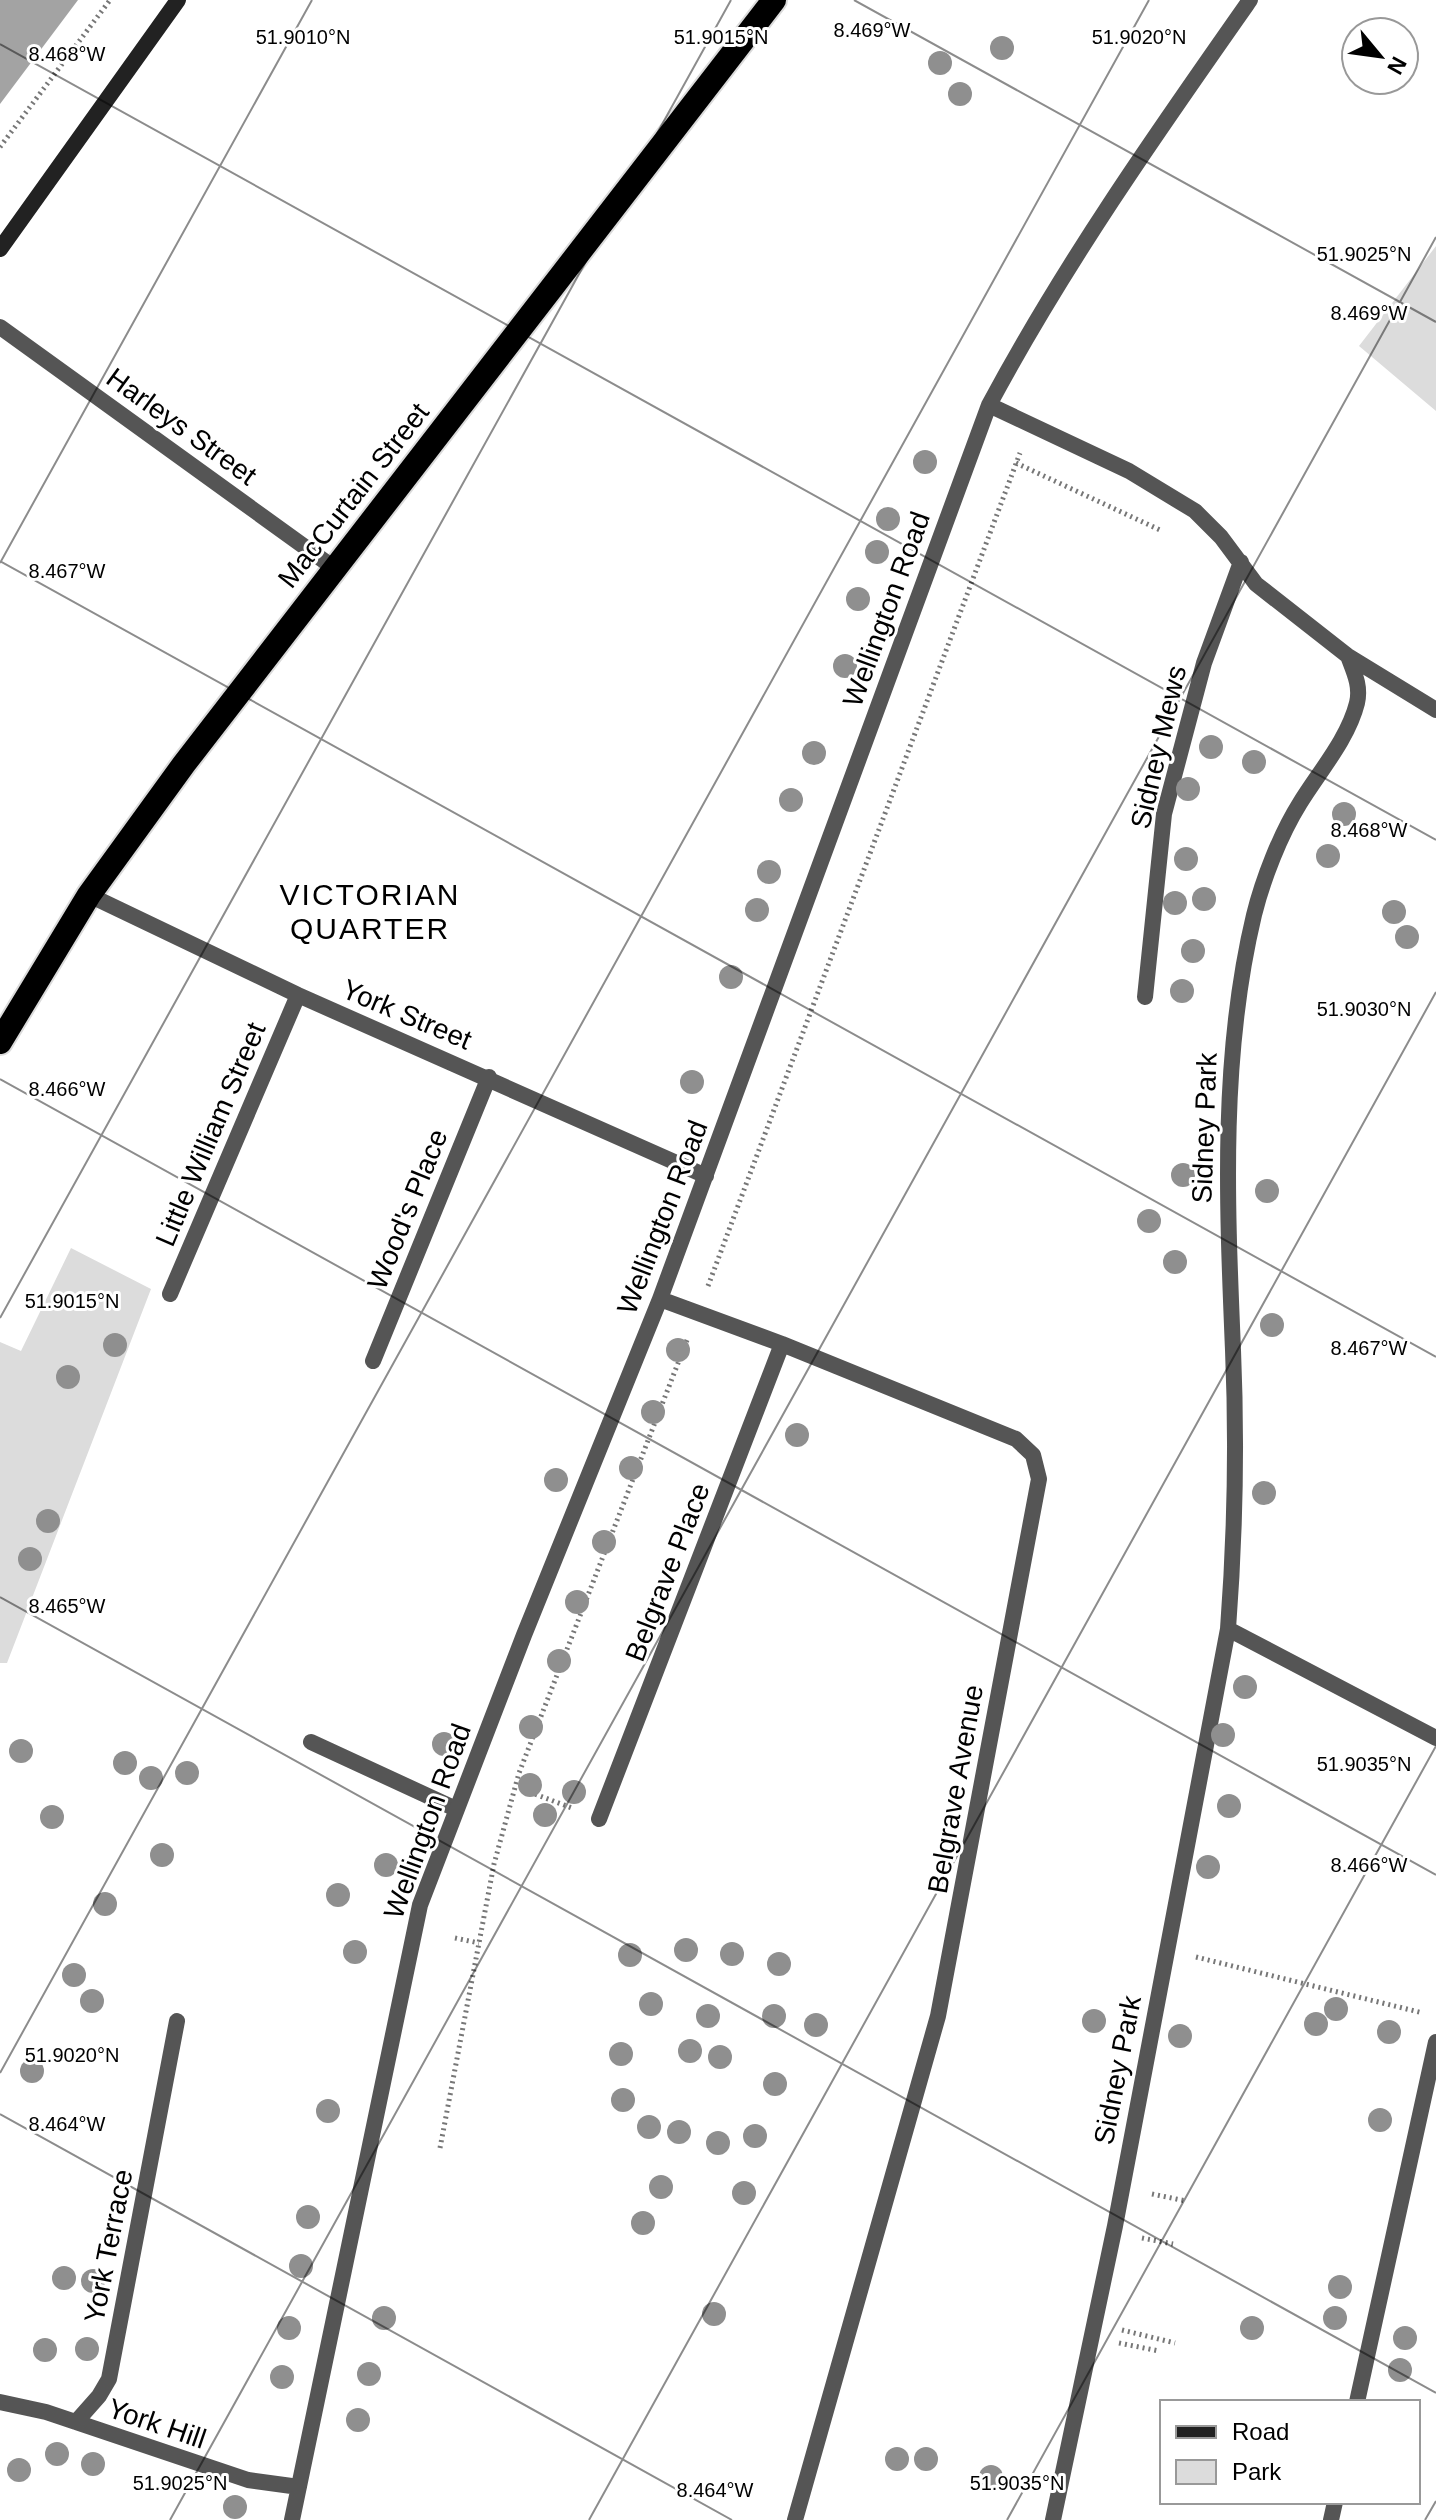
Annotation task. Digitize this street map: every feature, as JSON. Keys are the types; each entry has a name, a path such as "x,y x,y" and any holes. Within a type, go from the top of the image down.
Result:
{"highway":[{"name":"MacCurtain Street","path":"0,1042 89,895 334,568 774,0"}],"main road":[{"path":"0,249 178,0"}],"street":[{"name":"Wellington Road","path":"292,2520 420,1905 660,1299 989,405 1031,326 1164,122 1250,0"},
{"name":"Harleys Street","path":"0,327 334,568"},
{"path":"989,405 1129,471 1195,511 1241,562 1256,584 1348,656 1436,710"},
{"name":"Sidney Mews","path":"1145,997 1164,814 1204,663 1241,562"},
{"name":"Sidney Park","path":"1053,2520 1099,2302 1228,1629 1234,1553 1229,1172 1231,1053 1239,980 1255,910 1275,859 1298,806 1343,734 1357,703 1358,681 1348,656"},
{"name":"York Street","path":"89,895 298,995 489,1077 706,1176"},
{"name":"Little William Street","path":"170,1294 298,995"},
{"name":"Wood's Place","path":"373,1361 489,1077"},
{"name":"Belgrave Avenue","path":"660,1299 782,1344 1016,1439 1033,1455 1039,1479 938,2016 795,2520"},
{"name":"Belgrave Place","path":"599,1819 782,1344"},
{"path":"1228,1629 1436,1738"},
{"path":"311,1742 456,1809"},
{"name":"York Terrace","path":"76,2422 99,2396 109,2379 177,2021"},
{"path":"1357,2400 1436,2042"},
{"name":"York Hill","path":"0,2402 76,2422 248,2480 299,2487"}],"path":[{"path":"0,147 110,0"},
{"path":"707,1287 1031,424"},
{"path":"1016,463 1161,530"},
{"path":"440,2148 494,1864 519,1773 688,1339"},
{"path":"524,1790 549,1800"},
{"path":"455,1938 479,1943"},
{"path":"1166,1950 1436,2016"},
{"path":"1099,2302 1125,2309 1121,2330 1175,2343"},
{"path":"1110,2341 1159,2351"}],"green space":[{"path":"1436,246 1436,411 1359,346"},
{"path":"71,1248 151,1289 7,1663 0,1663 0,1342 21,1351"}],"shaded area":[{"path":"0,0 78,0 0,104"}],"district":[{"name":"VICTORIAN QUARTER","path":"370,912"}]}
